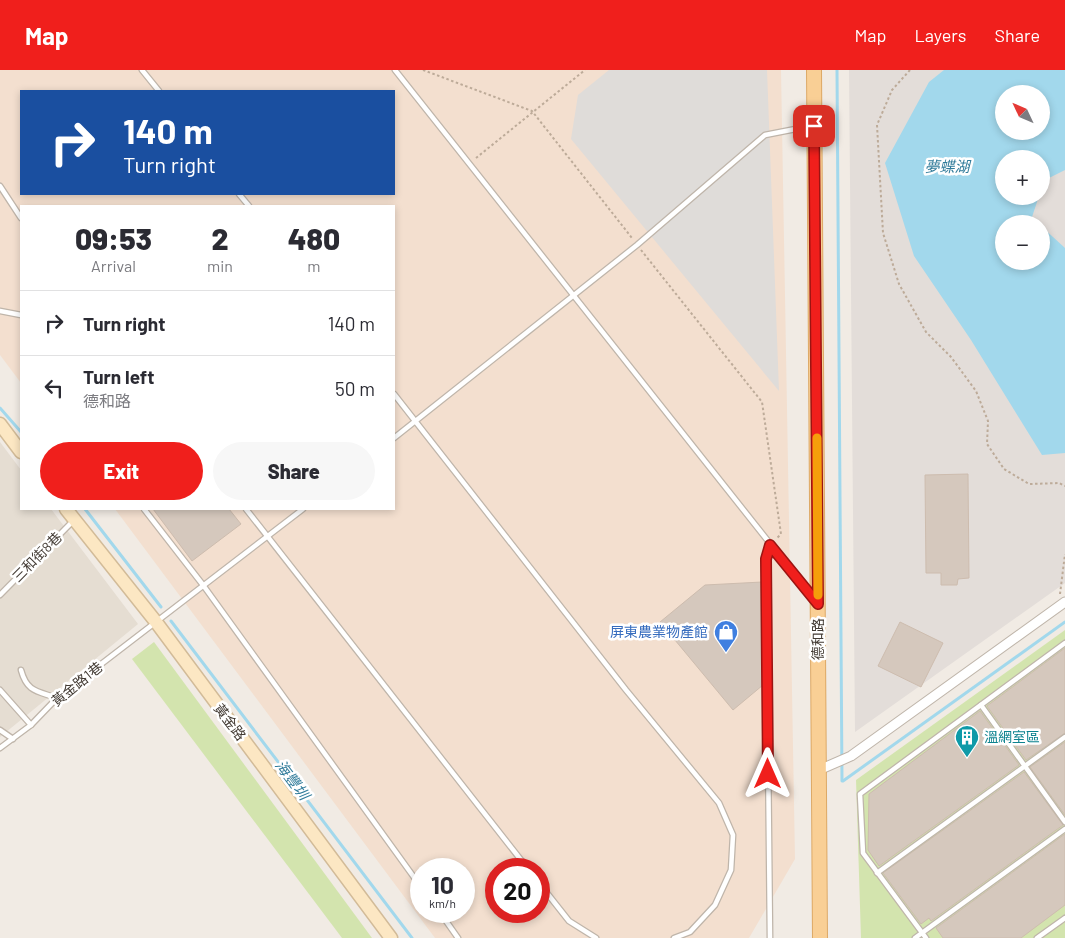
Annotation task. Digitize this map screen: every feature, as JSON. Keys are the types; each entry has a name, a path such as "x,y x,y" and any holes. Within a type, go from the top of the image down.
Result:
{"main road":[{"name":"德和路","path":"814,70 820,938"}],"street":[{"path":"0,426 20,451"},
{"name":"黃金路","path":"67,510 156,622 391,938"},
{"path":"819,770 851,756 1061,605"}],"lane":[{"path":"142,70 158,90"},
{"path":"395,70 818,604"},
{"path":"395,437 637,245 765,136 814,126"},
{"path":"0,186 20,216"},
{"path":"240,195 248,205"},
{"path":"0,311 20,315"},
{"path":"395,395 719,803 733,835 731,870 715,906 690,932 674,938"},
{"path":"145,510 203,586 410,872"},
{"path":"247,510 519,858"},
{"name":"黃金路1巷","path":"0,748 31,724 57,698 302,510"},
{"name":"三和街8巷","path":"0,595 75,519"},
{"path":"770,545 766,559 770,938"},
{"path":"926,938 863,853 860,794 1065,643"},
{"path":"21,670 24,681 31,689 57,698"},
{"path":"0,690 31,724"},
{"path":"981,705 1065,822"},
{"path":"0,730 13,739"},
{"path":"877,873 1065,737"},
{"path":"914,938 1065,829"},
{"path":"550,897 569,921 596,938"},
{"path":"1037,938 1065,918"},
{"path":"447,923 458,938"}],"path":[{"path":"424,70 532,111 762,402 782,534 770,545"},
{"path":"469,164 584,70"},
{"path":"910,70 892,90 877,125 883,233 899,284 926,332 951,357 976,391 988,420 987,444 1004,469 1029,484 1059,482 1065,486"},
{"path":"1061,605 1065,554"}],"shaded area":[{"path":"0,70 781,70 795,859 749,938 435,938 424,923 475,923 475,858 410,858 410,904 116,510 395,510 395,205 20,205 20,382 0,355"},
{"path":"609,70 767,70 779,391 571,139 578,95"},
{"path":"849,70 1065,70 1065,583 855,732"},
{"path":"0,442 20,469 20,510 52,510 138,624 0,737"}],"green space":[{"path":"1065,630 1065,938 861,938 856,780"},
{"path":"154,642 372,938 342,938 132,659"}],"water":[{"name":"夢蝶湖","path":"944,70 1065,70 1065,170 1050,178 1050,150 995,150 995,205 1036,205 1033,215 995,215 995,270 1050,270 1050,234 1065,248 1065,453 1042,455 971,340 914,256 885,163 929,82"}],"building":[{"path":"968,474 969,578 958,579 957,585 941,585 941,573 926,573 925,475"},
{"path":"154,510 230,510 241,524 192,561"},
{"name":"屏東農業物產館","path":"762,582 763,685 733,710 660,622 705,585"},
{"path":"900,622 943,643 921,687 878,666"},
{"path":"1065,648 1065,733 1026,760 987,706"},
{"name":"溫網室區","path":"980,711 1019,765 879,866 868,850 869,794"},
{"path":"1065,742 1065,815 1030,767"},
{"name":"溫網室區","path":"1024,772 1063,825 931,921 929,918 921,924 883,873"},
{"path":"1065,834 1065,905 1021,938 943,938 936,928"}],"waterway":[{"path":"837,70 842,781"},
{"name":"海豐圳","path":"0,408 20,431"},
{"name":"海豐圳","path":"86,510 161,607"},
{"name":"海豐圳","path":"171,621 412,938"},
{"path":"843,781 1065,622"}],"slow traffic":[{"path":"817,438 818,595"}],"place":[{"name":"屏東農業物產館","path":"726,653"},
{"name":"溫網室區","path":"967,758"}],"route":[{"path":"768,774 766,559 770,545 818,604 814,126"}]}
